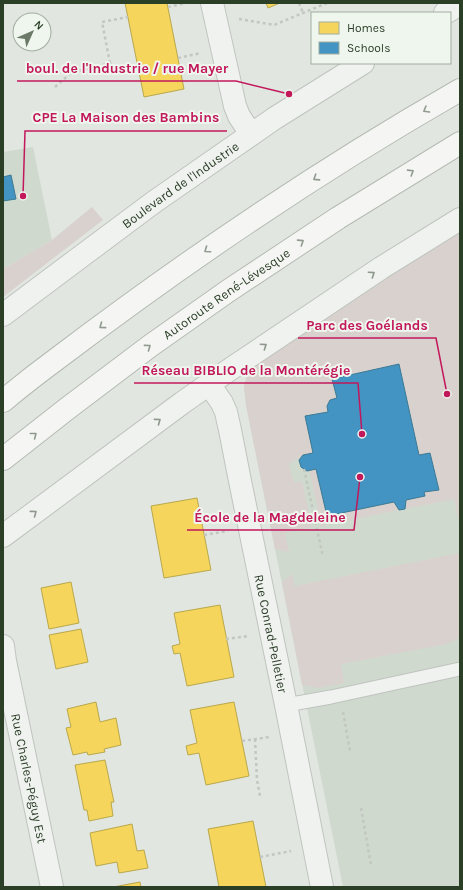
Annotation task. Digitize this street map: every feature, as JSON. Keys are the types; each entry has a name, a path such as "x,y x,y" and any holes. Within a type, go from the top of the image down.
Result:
{"highway":[{"path":"3,401 63,354 205,251 346,158 460,90"},
{"name":"Autoroute René-Lévesque","path":"3,459 62,412 150,346 228,291 325,226 460,143"}],"street":[{"path":"447,12 460,4"},
{"path":"214,9 235,106 242,121 251,134"},
{"name":"Boulevard de l'Industrie","path":"3,315 113,232 251,134 280,114 361,64"},
{"path":"3,536 182,403 229,370 381,268 460,219"},
{"name":"Rue Conrad-Pelletier","path":"210,384 226,412 322,887"},
{"name":"Rue Charles-Péguy Est","path":"4,655 52,887"}],"lane":[{"path":"286,704 340,695 460,669"}],"path":[{"path":"168,7 186,3"},
{"path":"299,3 303,13"},
{"path":"214,9 274,25 327,3"},
{"path":"128,17 102,22 110,63 117,68 138,65"},
{"path":"55,87 71,73 110,63"},
{"path":"304,469 323,557"},
{"path":"204,535 228,531"},
{"path":"226,639 249,636"},
{"path":"340,695 350,751"},
{"path":"242,741 269,737"},
{"path":"255,739 257,780 260,796"},
{"path":"361,808 371,865"},
{"path":"260,857 291,851"}],"shaded area":[{"path":"33,147 52,240 3,269 3,152"},
{"path":"92,207 103,220 3,297 3,269 52,240"},
{"path":"460,231 460,887 343,887 246,405 244,386 248,373"},
{"path":"460,231 460,527 454,499 405,509 406,500 424,492 439,489 430,453 419,455 399,364 333,379 337,398 330,400 327,406 328,412 305,416 313,453 303,455 289,464 294,483 302,481 312,527 285,533 289,552 275,549 246,405 244,386 248,373 257,364 329,313"},
{"path":"316,469 327,516 394,502 399,510 321,526 310,471"},
{"path":"460,553 460,638 447,644 341,664 344,683 319,688 302,685 282,582 292,574 295,586"}],"building: Homes":[{"path":"125,3 167,3 184,89 144,97"},
{"path":"266,3 280,3 268,8"},
{"path":"197,498 211,570 164,578 151,506"},
{"path":"71,582 79,623 49,629 41,588"},
{"path":"220,605 234,677 187,686 180,653 174,654 172,646 180,644 174,613"},
{"path":"81,629 88,662 56,669 49,635"},
{"path":"96,702 100,722 116,718 121,745 104,749 105,752 88,755 87,752 73,755 66,728 71,727 67,709"},
{"path":"234,702 249,776 206,785 199,753 188,755 186,746 197,743 190,710"},
{"path":"105,760 114,802 111,802 113,816 89,821 87,810 84,810 75,765"},
{"path":"253,821 266,887 219,887 208,829"},
{"path":"132,824 137,851 144,850 148,868 119,873 117,862 96,866 90,833"},
{"path":"140,882 141,887 113,887"}],"building: Schools":[{"path":"11,175 16,199 3,201 3,177"},
{"path":"399,364 419,455 430,453 439,490 424,492 425,496 406,500 405,509 399,510 394,502 327,516 316,469 307,471 301,467 299,460 303,455 313,453 305,416 328,412 327,406 330,400 337,398 332,379"}],"place":[{"name":"boul. de l'Industrie / rue Mayer","path":"289,94"},
{"name":"CPE La Maison des Bambins","path":"23,196"},
{"name":"Parc des Goélands","path":"447,394"},
{"name":"Réseau BIBLIO de la Montérégie","path":"362,434"},
{"name":"École de la Magdeleine","path":"360,477"}]}
